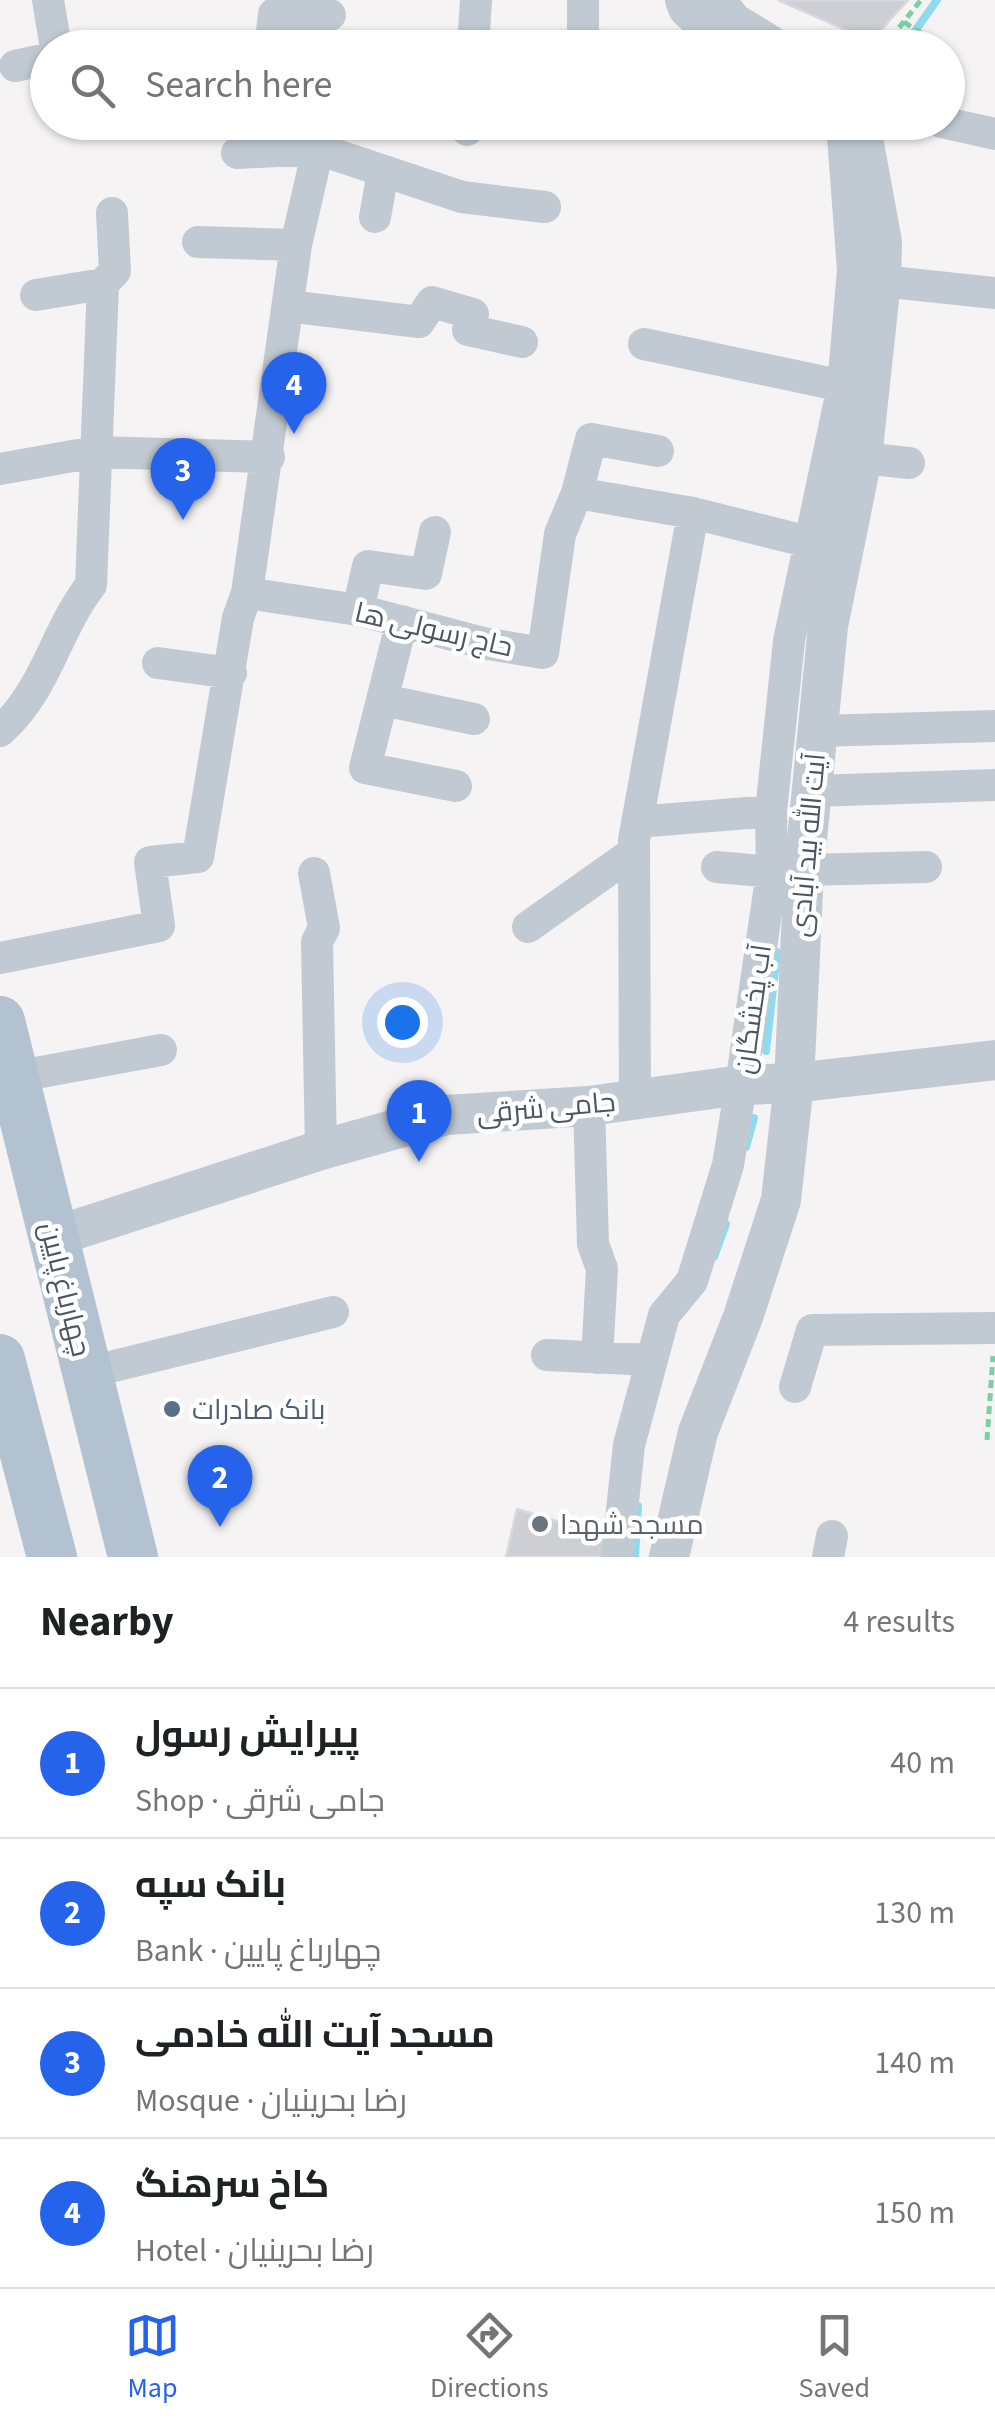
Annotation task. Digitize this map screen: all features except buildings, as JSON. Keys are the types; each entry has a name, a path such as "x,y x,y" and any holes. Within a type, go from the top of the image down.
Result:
{"main road":[{"name":"چهارباغ پایین","path":"0,1022 133,1557"},
{"path":"1,1365 52,1557"},
{"path":"22,1445 100,1427"}],"street":[{"path":"48,0 53,30"},
{"path":"474,30 476,0"},
{"path":"583,0 583,30"},
{"path":"685,0 714,30"},
{"path":"720,0 735,19 753,30"},
{"path":"272,30 274,14 328,21"},
{"path":"15,66 30,62"},
{"path":"965,127 995,134"},
{"path":"238,152 298,140"},
{"path":"0,958 159,926 150,862 198,857 238,618 247,592 296,246 317,140"},
{"path":"325,140 382,172 462,197 545,207"},
{"name":"آب پخشگان","path":"617,1557 629,1445 664,1315 692,1281 728,1165 788,871 772,811 789,641 826,546 853,270 843,140"},
{"name":"آیت الله بید آبادی","path":"670,1557 698,1432 743,1318 781,1200 794,1083 788,871 812,791 828,626 826,546 862,458 881,281 882,242 861,140"},
{"path":"375,217 382,172"},
{"path":"36,296 103,284 115,271 112,212"},
{"path":"198,242 296,246"},
{"path":"881,281 995,293"},
{"path":"0,731 16,718 48,670 77,604 91,585 103,284"},
{"path":"288,306 420,322 432,302 473,314 468,330 522,342"},
{"path":"644,344 842,386"},
{"path":"658,451 590,438 577,494 693,513 826,546"},
{"path":"0,470 96,452 268,457"},
{"path":"862,458 909,463"},
{"name":"حاج رسولی ها","path":"247,592 358,610 543,653 560,534 577,494"},
{"path":"635,1099 636,837 693,513"},
{"path":"358,610 368,566 426,574 435,532"},
{"path":"402,621 365,768 456,786"},
{"path":"158,663 230,673"},
{"path":"383,700 474,719"},
{"path":"817,731 995,726"},
{"path":"812,791 995,785"},
{"path":"528,926 636,837 772,811"},
{"path":"717,867 788,871 926,867"},
{"path":"314,873 324,928 317,942 321,1150"},
{"path":"14,1077 161,1050"},
{"name":"جامی شرقی","path":"54,1237 321,1150 446,1115 589,1106 742,1085 794,1083 995,1060"},
{"path":"589,1106 593,1244 602,1269 597,1358"},
{"path":"86,1373 333,1312"},
{"path":"795,1388 812,1330 995,1328"},
{"path":"546,1355 652,1360"}],"path":[{"path":"898,30 921,0"},
{"path":"904,22 916,30"},
{"path":"987,1440 994,1346"}],"waterway":[{"path":"916,30 937,0"},
{"path":"766,1051 777,952"},
{"path":"746,1147 754,1118"},
{"path":"714,1257 726,1224"},
{"path":"635,1557 638,1506"}],"place":[{"name":"کاخ سرهنگ","path":"294,434"},
{"name":"مسجد آیت الله خادمی","path":"183,520"},
{"name":"پیرایش رسول","path":"419,1162"},
{"name":"بانک صادرات","path":"172,1409"},
{"name":"مسجد شهدا","path":"540,1524"},
{"name":"بانک سپه","path":"220,1527"}]}
